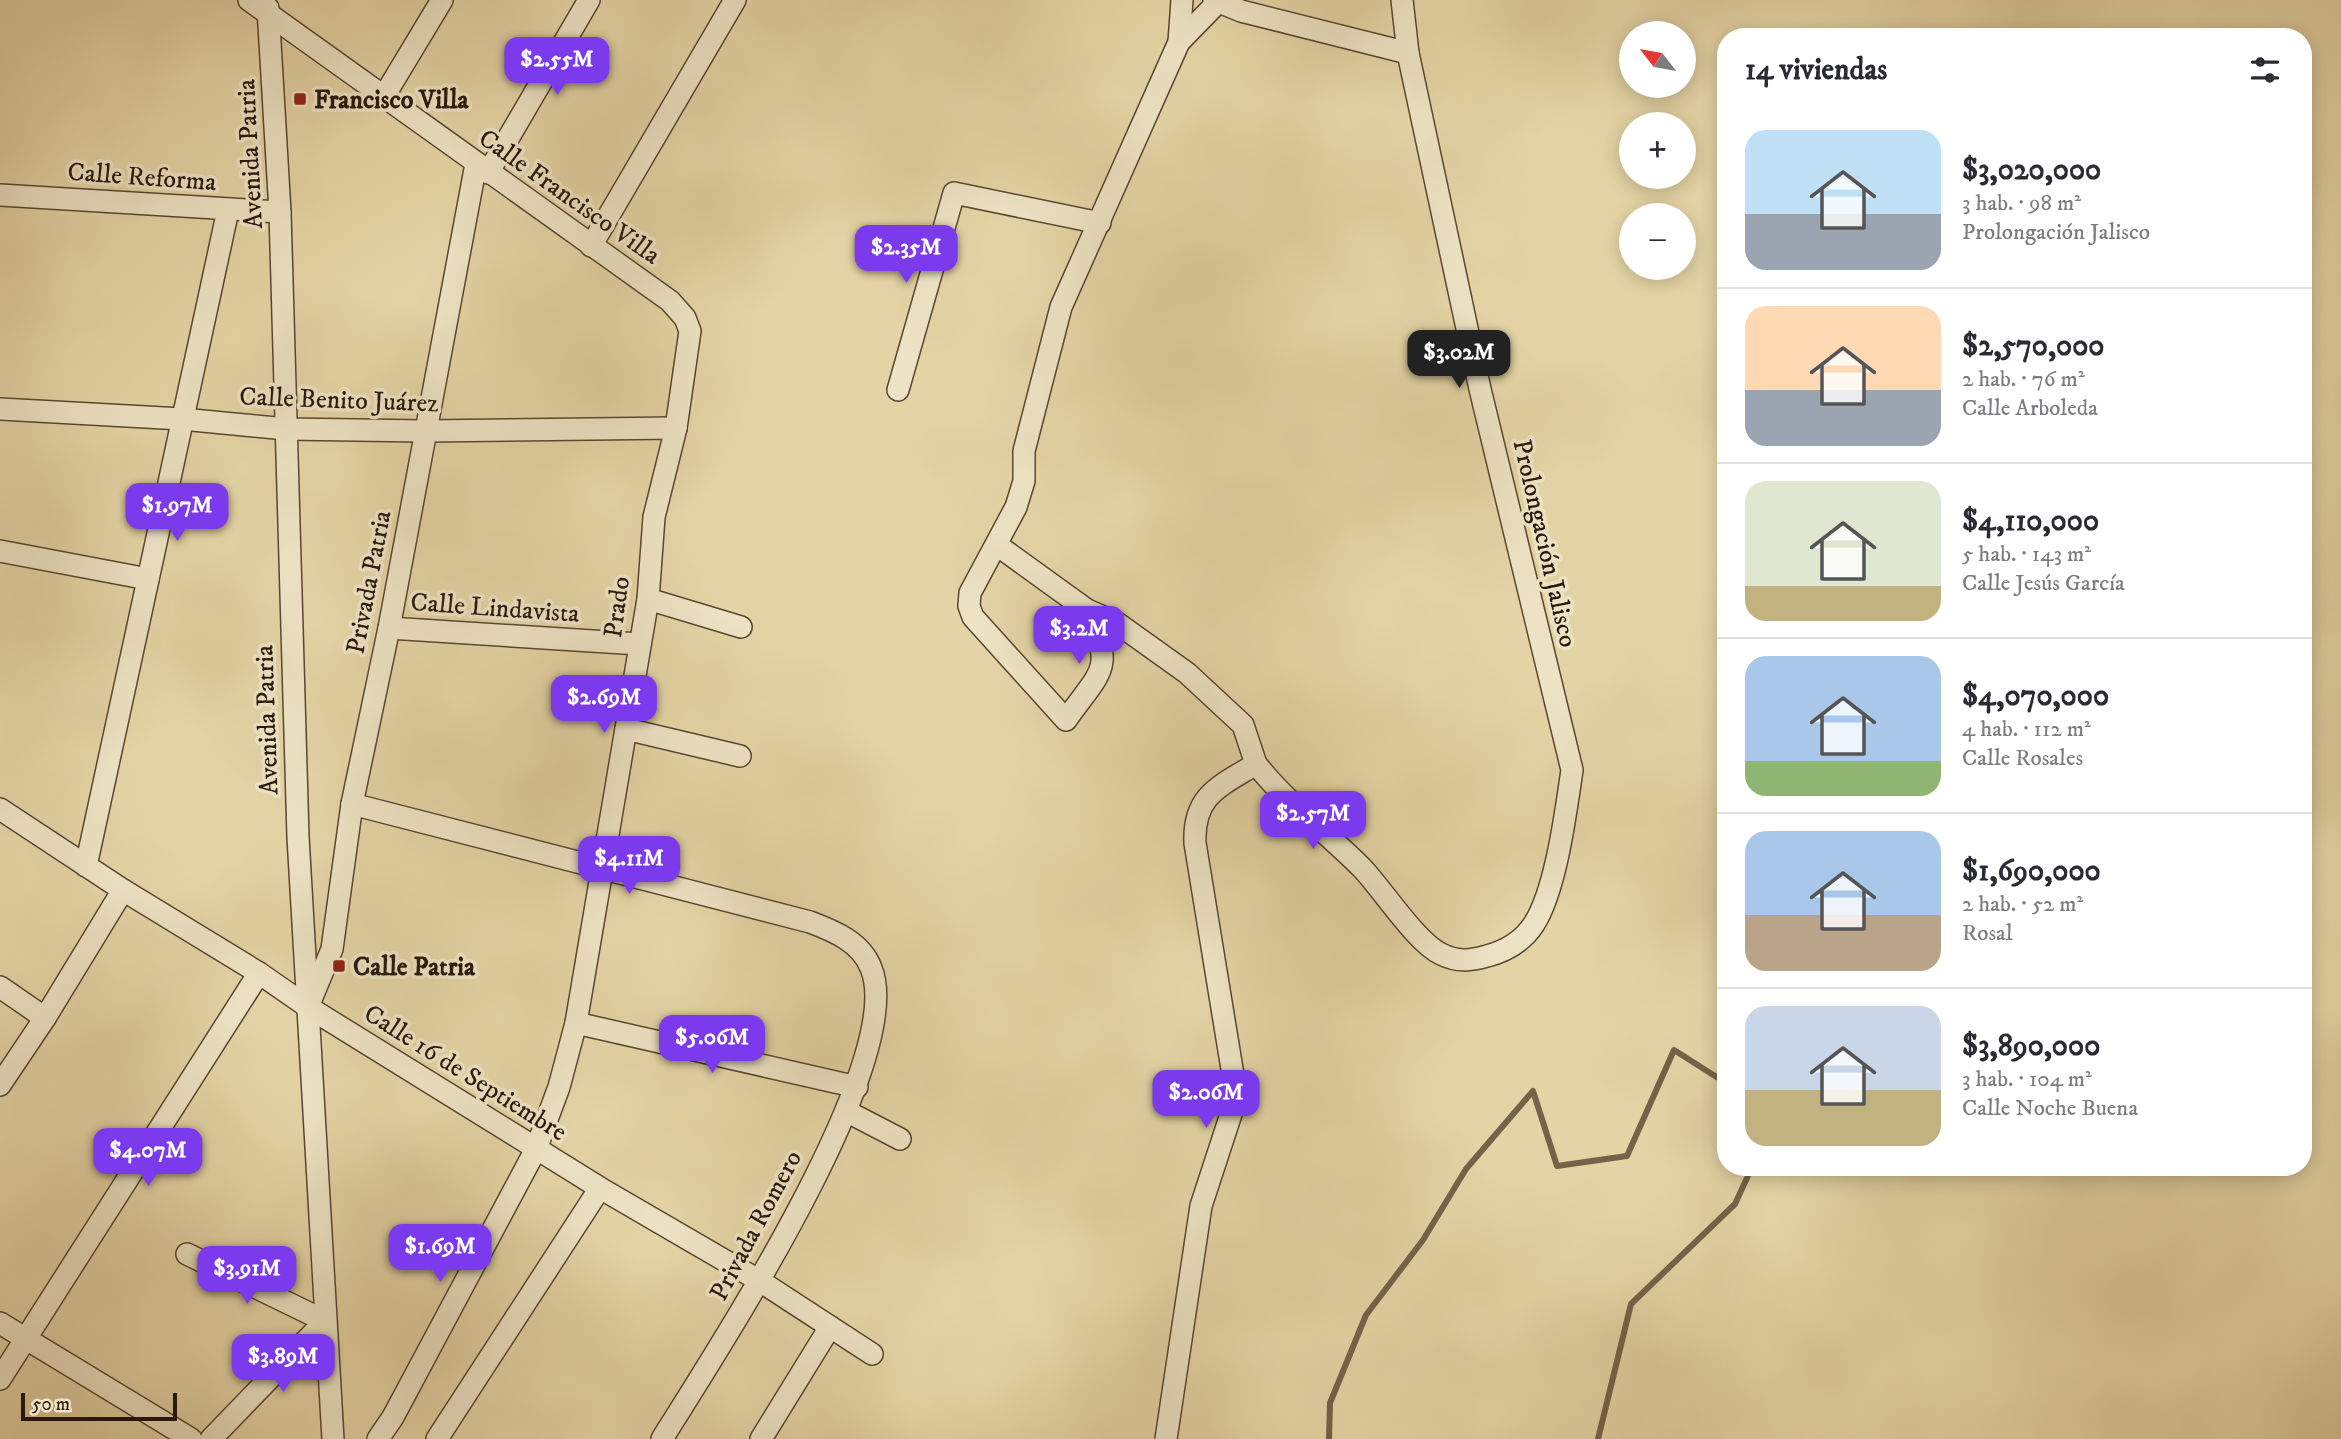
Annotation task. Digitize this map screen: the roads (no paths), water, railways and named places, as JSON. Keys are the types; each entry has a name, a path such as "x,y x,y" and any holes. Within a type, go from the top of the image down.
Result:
{"street":[{"name":"Calle Francisco Villa","path":"249,0 272,5 383,99 670,302 685,318"},
{"path":"383,99 442,0"},
{"name":"Privada Patria","path":"308,1007 332,949 352,804 389,628 425,431 482,169 589,0"},
{"path":"591,246 735,0"},
{"path":"1179,42 1182,0"},
{"name":"Prolongación Jalisco","path":"1256,764 1272,784 1363,869 1439,954 1465,962 1491,955 1517,943 1535,923 1563,834 1572,770 1480,389 1408,53 1402,0"},
{"path":"1087,610 1105,656 1099,674 1066,720 973,617 969,606 970,593 1016,507 1024,481 1024,452 1061,307 1179,42 1216,1 1241,11 1408,53"},
{"name":"Avenida Patria","path":"272,5 298,837 334,1439"},
{"path":"898,390 954,193 1100,223"},
{"name":"Calle Reforma","path":"0,195 280,212"},
{"path":"86,866 228,210"},
{"name":"Prado","path":"378,1439 393,1417 537,1149 559,1087 576,1023 600,867 648,599 654,517 676,428 690,345 685,318"},
{"name":"Calle Benito Juárez","path":"0,409 182,418 286,429 425,431 676,428"},
{"path":"997,545 1087,610 1117,623 1187,673 1243,725 1256,764 1218,787 1202,804 1194,821 1233,1075 1233,1108 1201,1206 1166,1439"},
{"path":"0,551 148,579"},
{"path":"648,599 741,627"},
{"name":"Calle Lindavista","path":"389,628 639,644"},
{"path":"626,729 740,756"},
{"name":"Privada Romero","path":"352,804 600,867 834,931 855,944 871,967 877,994 874,1027 857,1087 760,1281 662,1439"},
{"name":"Calle 16 de Septiembre","path":"0,810 122,890 259,973 308,1007 600,1188 760,1281 872,1354"},
{"path":"0,1085 45,1018 122,890"},
{"path":"0,1379 259,973"},
{"path":"0,987 45,1018"},
{"path":"576,1023 857,1087"},
{"path":"846,1111 900,1139"},
{"path":"436,1439 600,1188"},
{"path":"187,1254 325,1321 211,1439"},
{"path":"0,1323 191,1439"},
{"path":"761,1439 830,1327"}],"waterway":[{"path":"1329,1439 1330,1403 1366,1315 1423,1240 1466,1169 1533,1091 1557,1166 1627,1156 1674,1050 1717,1077"},
{"path":"1598,1439 1631,1304 1735,1204 1748,1176"}],"place":[{"name":"Francisco Villa","path":"300,99"},
{"name":"Calle Patria","path":"339,966"}]}
